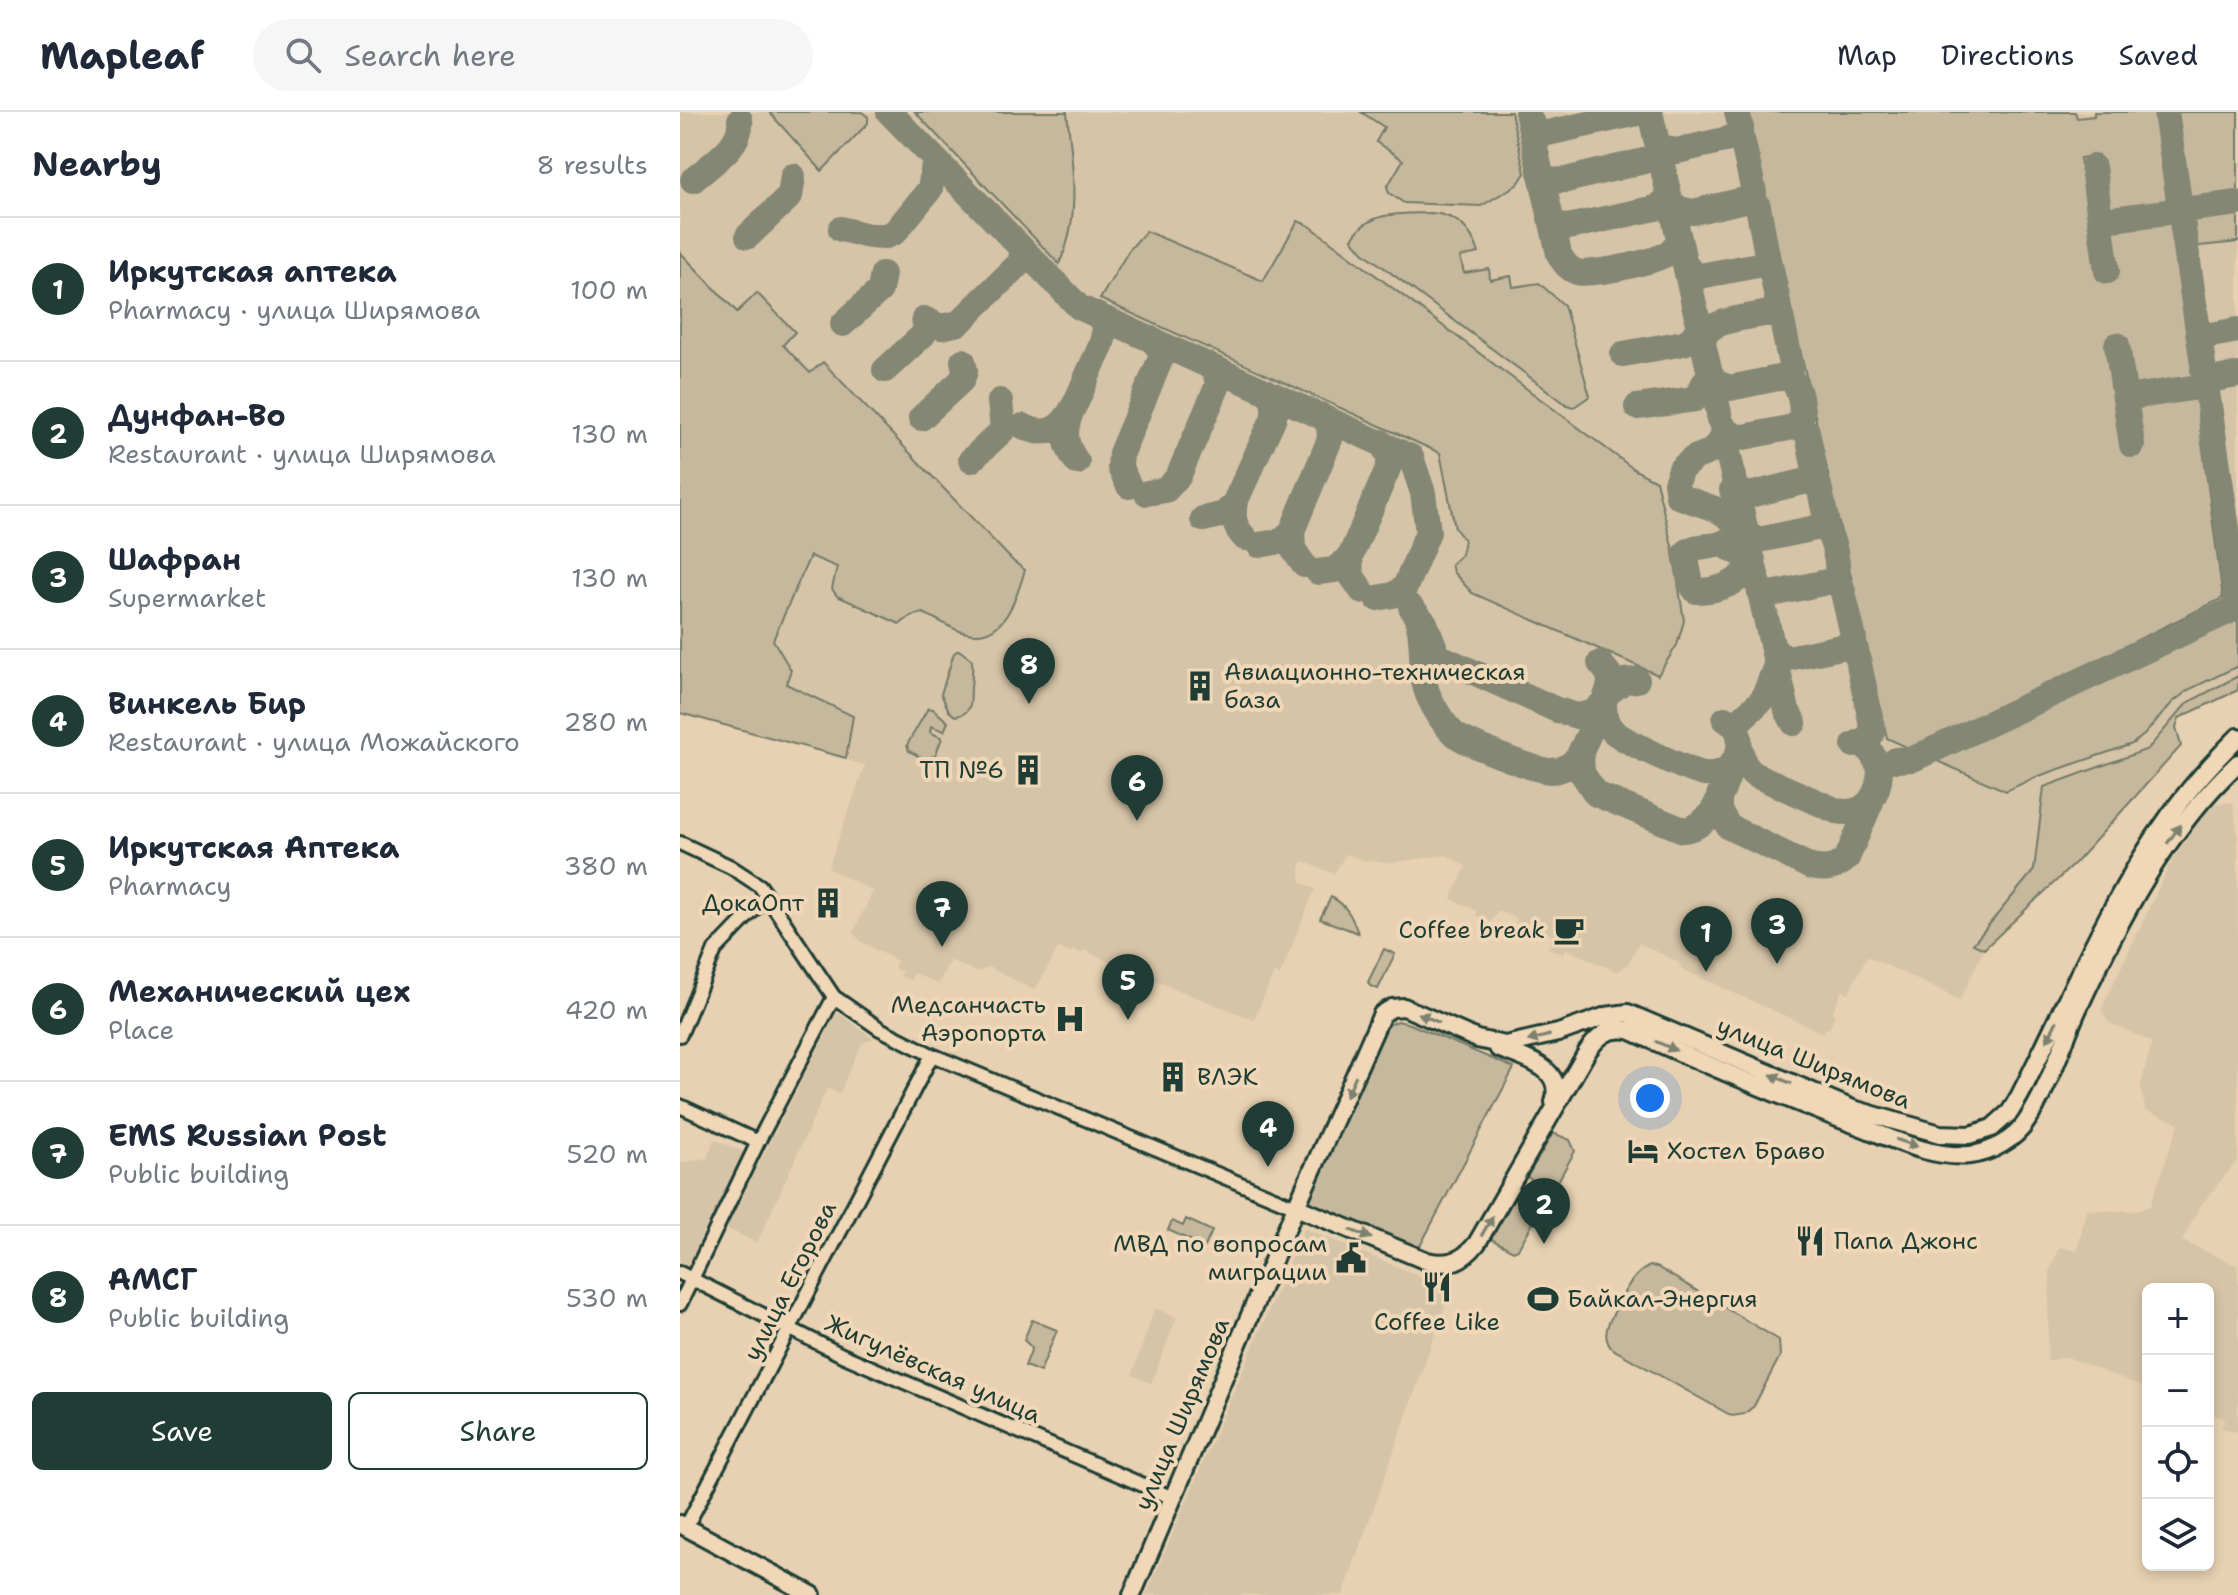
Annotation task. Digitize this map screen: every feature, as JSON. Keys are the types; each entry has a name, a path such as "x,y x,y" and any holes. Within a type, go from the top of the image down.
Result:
{"main road":[{"name":"улица Ширямова","path":"1132,1595 1296,1207 1382,1014 1392,1008 1404,1007 1477,1039 1513,1045 1595,1019 1628,1013 1853,1109 1940,1134 1958,1136 1983,1132 2001,1122 2010,1112 2133,871 2171,814 2238,739"},
{"name":"улица Ширямова","path":"1296,1207 1427,1261 1440,1264 1460,1260 1477,1243 1595,1041 1604,1033 1619,1029 1629,1030 1801,1105 1902,1142 1935,1152 1970,1155 2000,1145 2026,1123 2078,1008 2147,875 2187,816 2238,763"},
{"path":"1477,1039 1536,1062 1547,1072 1556,1082 1558,1091 1551,1115"},
{"path":"683,1526 812,1595"}],"street":[{"path":"680,843 731,867 760,886 834,997 880,1029 932,1055 1296,1207"},
{"path":"680,1035 715,950 766,897"},
{"path":"680,1304 686,1275 834,997"},
{"name":"улица Егорова","path":"683,1526 790,1329 932,1055"},
{"path":"680,1106 758,1142"},
{"name":"Жигулёвская улица","path":"686,1275 842,1355 1173,1498"}],"shaded area":[{"path":"680,112 2238,112 2238,690 2179,718 2176,727 2181,746 2075,863 1984,949 1960,1000 1867,956 1849,993 1842,991 1829,1029 1825,1028 1823,1033 1682,969 1678,962 1639,943 1628,964 1617,972 1566,949 1563,954 1548,948 1553,936 1535,928 1532,933 1523,929 1515,925 1517,919 1498,911 1491,922 1476,916 1477,911 1451,899 1466,867 1447,855 1389,863 1346,854 1334,874 1303,861 1301,882 1315,889 1280,975 1274,972 1254,1020 1084,950 1082,953 1069,952 1058,948 1037,987 1032,989 989,967 976,972 950,960 938,984 914,973 910,980 900,976 902,972 894,968 897,961 862,942 853,933 873,891 828,868 865,765 680,713"},
{"path":"769,112 862,112 868,117 868,123 822,171"},
{"path":"915,112 1067,112 1073,169 1073,209 1071,228 1059,264"},
{"path":"1361,112 1511,112 1525,173 1518,184 1481,206 1404,203 1389,193 1387,187 1403,160 1376,142 1384,127"},
{"path":"1747,112 2075,112 2077,118 2094,116 2094,112 2155,112 2168,195 2164,203 2106,212 2098,155 2080,158 2098,279 2115,277 2107,222 2163,215 2172,220 2195,380 2133,393 2124,335 2108,339 2125,454 2141,452 2135,402 2195,390 2223,598 1913,750 1887,738"},
{"path":"2169,112 2238,112 2238,193 2189,199 2182,195"},
{"path":"2238,205 2238,242 2190,247 2184,219 2188,212"},
{"path":"1432,213 1456,221 1472,238 1479,253 1460,257 1464,273 1489,269 1490,280 1511,276 1513,287 1539,283 1564,305 1590,396 1574,407 1567,405 1363,252 1352,239 1367,223 1377,218"},
{"path":"1298,221 1310,226 1635,470 1656,481 1673,550 1684,621 1677,645 1658,675 1472,593 1453,572 1451,564 1461,555 1464,540 1455,528 1440,453 1100,299 1129,250 1146,231 1263,281"},
{"path":"680,252 737,312 757,293 795,332 783,345 810,373 823,362 1025,570 1004,619 985,633 972,634 923,613 911,616 900,624 837,596 832,589 837,567 810,556 773,640 791,670 786,684 853,716 846,758 680,713"},
{"path":"2238,617 2238,666 2188,690 2132,744 2036,777 2006,791 1937,761"},
{"path":"959,650 972,660 972,674 970,706 961,715 955,716 941,694 954,653"},
{"path":"2238,676 2238,690 2179,718 2176,727 2181,746 2075,863 1984,949 1973,944 2034,870 2044,787 2148,749 2187,703"},
{"path":"928,708 948,722 944,731 931,726 930,732 942,738 935,756 924,759 909,751 907,745"},
{"path":"2233,802 2238,838 2238,1160 2200,1206 2182,1241 2238,1266 2238,1432 2221,1428 2225,1419 2214,1415 2214,1283 2142,1283 2142,1387 2067,1357 2047,1361 2050,1270 2059,1247 2077,1251 2086,1210 2136,1211 2150,1206 2179,1123 2146,1111 2140,1088 2152,1042 2109,1023 2101,1010 2169,866 2191,831 2214,804"},
{"path":"1331,897 1348,912 1358,933 1320,919"},
{"path":"1384,949 1395,954 1378,989 1368,982"},
{"path":"837,1012 874,1039 862,1043 839,1094 827,1088 757,1243 726,1228"},
{"path":"1398,1021 1514,1068 1419,1248 1304,1203 1381,1027"},
{"path":"1553,1133 1570,1140 1575,1151 1552,1192 1527,1177"},
{"path":"714,1139 746,1153 691,1269 680,1263 680,1163 707,1158"},
{"path":"1515,1197 1540,1211 1518,1249 1513,1251 1491,1239"},
{"path":"1186,1219 1212,1231 1205,1247 1168,1230 1172,1221 1183,1226"},
{"path":"1304,1228 1451,1289 1343,1595 1146,1595"},
{"path":"1650,1266 1657,1267 1779,1340 1780,1356 1754,1406 1744,1414 1732,1416 1611,1348 1606,1335 1609,1322 1630,1283"},
{"path":"1155,1308 1177,1317 1151,1384 1132,1375"},
{"path":"1032,1320 1057,1330 1040,1372 1025,1366 1032,1348 1024,1340"}],"taxiway":[{"path":"889,112 1079,307 1411,457 1423,493 1428,532 1405,587 1393,595 1377,598"},
{"path":"1527,112 1559,254 1568,267 1584,273 1636,264 1666,254 1679,240"},
{"path":"1529,118 1535,129 1543,134 1642,112"},
{"path":"1650,112 1787,710 1794,723"},
{"path":"1657,143 1677,151 1733,138 1741,128 1737,112"},
{"path":"2166,112 2237,596 2232,610"},
{"path":"693,180 731,146 740,129 740,120"},
{"path":"1670,201 1679,209 1693,212 1753,198 1743,143 1733,138"},
{"path":"1540,172 1549,181 1566,180 1648,160 1655,155 1658,147"},
{"path":"841,229 869,236 886,236 895,232 930,189 935,159"},
{"path":"2093,167 2107,271"},
{"path":"748,236 790,196 793,176"},
{"path":"1550,218 1558,226 1568,227 1656,208 1668,193"},
{"path":"1749,200 1758,206 1767,255 1763,264"},
{"path":"2101,217 2112,219 2238,203"},
{"path":"924,319 941,327 959,323 1021,262 1022,249"},
{"path":"1685,264 1692,273 1700,276 1763,264 1771,269 1778,302 1775,311 1720,324 1705,336 1703,345"},
{"path":"843,324 880,290 883,274"},
{"path":"1637,407 1695,399 1710,373 1715,382 1730,388 1788,376 1791,365 1781,316 1771,313"},
{"path":"1023,426 1049,431 1059,426 1074,407 1102,341 1104,326 1096,315"},
{"path":"885,370 923,335 926,329 924,319"},
{"path":"1623,354 1684,343 1692,338 1699,327"},
{"path":"2198,329 2203,336 2238,330"},
{"path":"1129,486 1120,468 1121,453 1161,358 1160,349 1151,339"},
{"path":"2117,345 2132,445"},
{"path":"921,418 962,380 965,371 963,361"},
{"path":"1147,493 1166,490 1178,477 1218,385 1215,370 1209,365"},
{"path":"2203,371 2209,380 2238,375"},
{"path":"1719,419 1726,430 1739,438 1798,426 1802,414 1800,400 1796,386 1788,376"},
{"path":"2125,398 2205,386"},
{"path":"1245,538 1236,526 1234,507 1274,417 1274,400 1266,391"},
{"path":"971,460 1003,430 1000,401"},
{"path":"1070,415 1066,439 1077,462"},
{"path":"1304,565 1293,549 1292,531 1330,439 1329,424 1320,415"},
{"path":"1732,490 1735,483 1739,491 1749,495 1813,477 1815,470 1807,431 1798,426"},
{"path":"1722,544 1753,560 1749,568 1729,584 1696,591 1691,584 1685,554 1693,548 1723,543 1746,529 1718,510 1678,496 1676,483 1681,469 1694,458 1712,451 1724,435"},
{"path":"1362,591 1351,575 1350,557 1389,466 1389,456 1381,442"},
{"path":"1746,532 1759,540 1825,526 1819,486 1807,481"},
{"path":"1203,519 1225,514 1235,502"},
{"path":"1758,584 1763,591 1772,594 1836,580 1835,552 1823,527"},
{"path":"1259,545 1281,541 1292,531"},
{"path":"1318,572 1334,570 1350,557"},
{"path":"1772,646 1788,658 1851,645 1854,639 1842,588 1834,582"},
{"path":"1600,663 1609,674 1610,685 1604,702 1592,713 1577,716 1557,710 1438,656 1425,623 1411,607 1420,628 1423,675 1429,697 1453,733 1470,743 1531,767 1559,770 1578,757 1604,702"},
{"path":"1896,760 1913,759 2238,607"},
{"path":"1849,647 1856,650 1873,730 1870,737 1854,745"},
{"path":"1740,720 1763,699 1777,663"},
{"path":"1608,693 1624,681 1637,680"},
{"path":"1604,702 1610,728 1619,735 1705,774 1714,774 1729,767 1738,753 1736,727 1725,719"},
{"path":"1740,748 1744,764 1753,774 1837,811 1847,812 1864,807 1878,786 1880,767 1870,751"},
{"path":"1581,752 1582,773 1596,794 1683,830 1703,822 1710,814 1733,763"},
{"path":"1719,796 1719,811 1729,827 1811,867 1821,868 1830,868 1847,858 1871,802"}],"place":[{"name":"Авиационно-техническая база","path":"1200,686"},
{"name":"АМСГ","path":"1029,704"},
{"name":"ТП №6","path":"1028,770"},
{"name":"Механический цех","path":"1137,821"},
{"name":"ДокаОпт","path":"828,903"},
{"name":"Coffee break","path":"1569,930"},
{"name":"EMS Russian Рost","path":"942,947"},
{"name":"Шафран","path":"1777,964"},
{"name":"Иркутская аптека","path":"1706,972"},
{"name":"Медсанчасть Аэропорта","path":"1070,1019"},
{"name":"Иркутская Аптека","path":"1128,1020"},
{"name":"ВЛЭК","path":"1173,1077"},
{"name":"Хостел Браво","path":"1643,1151"},
{"name":"Винкель Бир","path":"1268,1167"},
{"name":"Папа Джонс","path":"1810,1241"},
{"name":"Дунфан-Во","path":"1544,1244"},
{"name":"МВД по вопросам миграции","path":"1351,1258"},
{"name":"Coffee Like","path":"1437,1287"},
{"name":"Байкал-Энергия","path":"1543,1299"}]}
